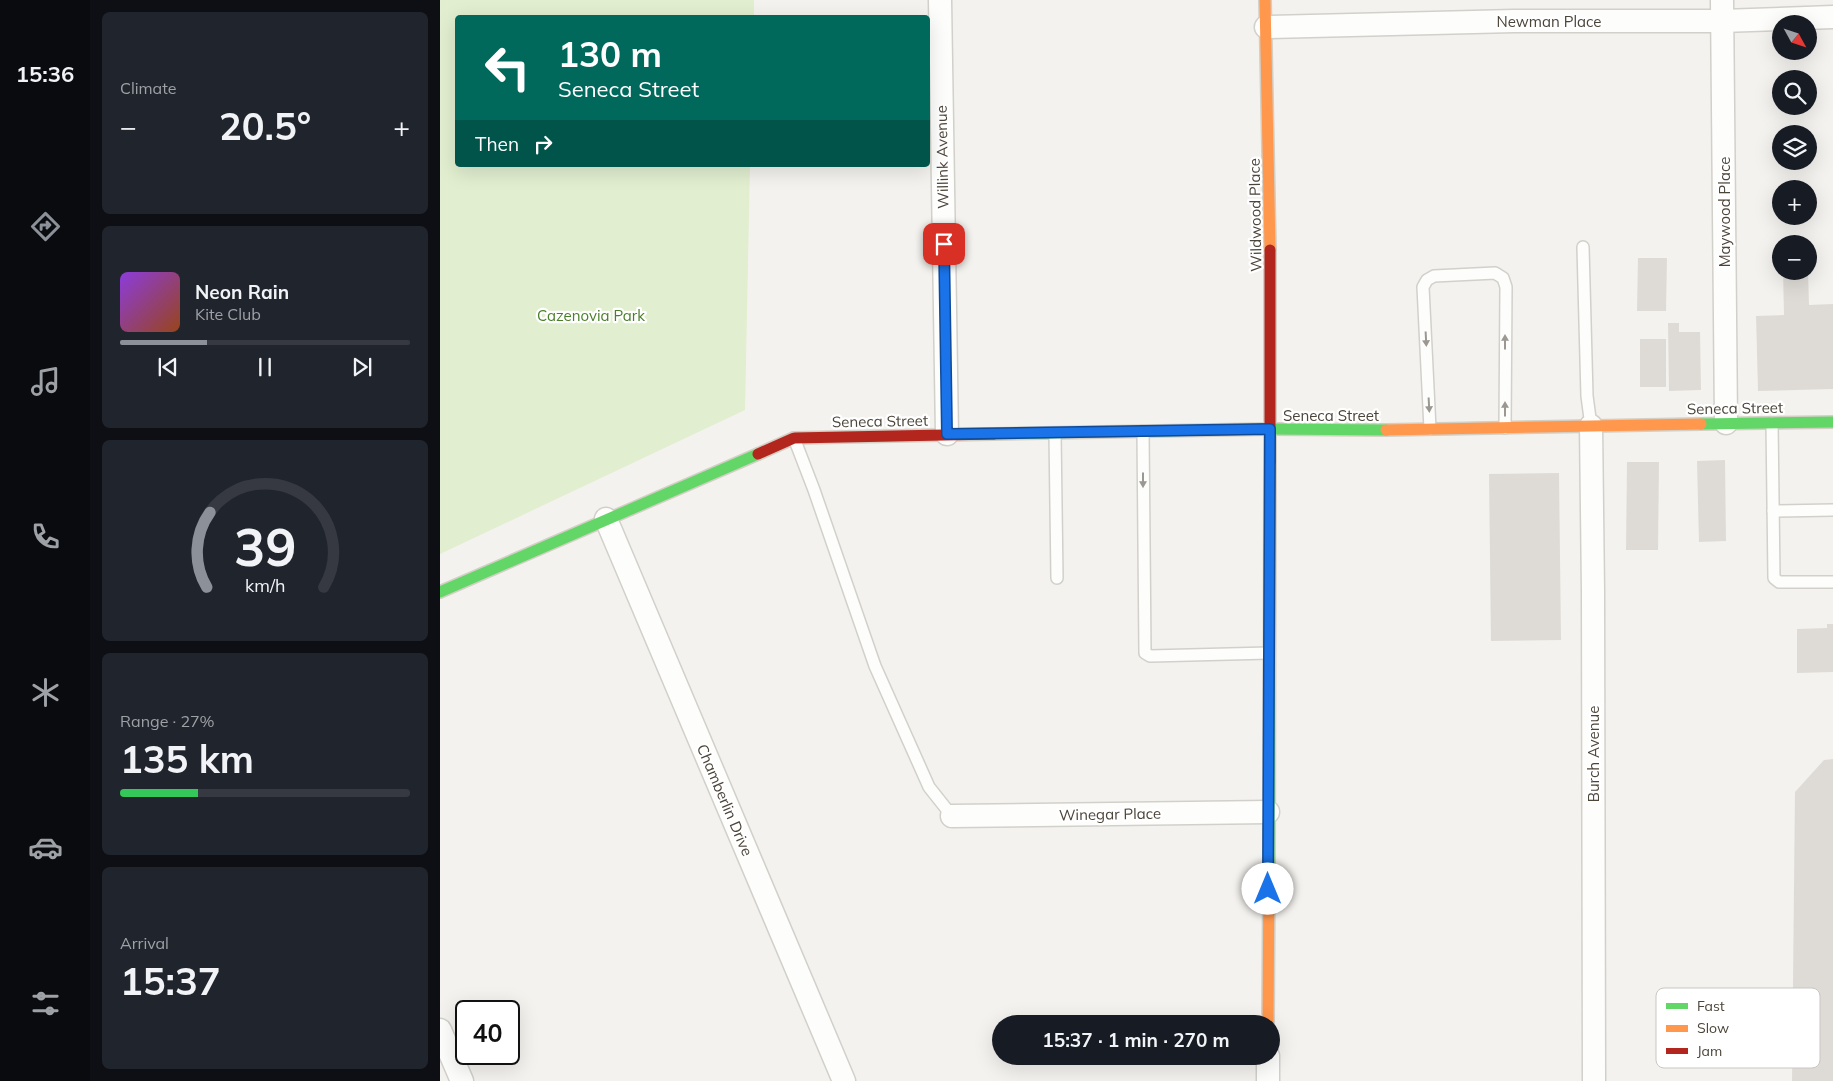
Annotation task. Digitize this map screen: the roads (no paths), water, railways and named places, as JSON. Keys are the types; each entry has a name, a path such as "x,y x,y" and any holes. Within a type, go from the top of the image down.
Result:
{"main road":[{"name":"Wildwood Place","path":"1265,0 1271,290 1268,1015"},
{"name":"Seneca Street","path":"440,592 794,438 1055,432 1430,429 1833,422"}],"street":[{"name":"Willink Avenue","path":"940,0 947,434"},
{"name":"Newman Place","path":"1266,27 1514,21 1722,11 1833,17"},
{"name":"Maywood Place","path":"1722,11 1726,423"},
{"name":"Burch Avenue","path":"1591,426 1594,1081"},
{"name":"Chamberlin Drive","path":"606,519 844,1081"},
{"name":"Winegar Place","path":"952,816 1268,812"},
{"path":"440,1030 462,1081"},
{"path":"1268,1065 1268,1081"}],"lane":[{"path":"1583,247 1587,396 1591,426"},
{"path":"1430,429 1423,286 1427,280 1434,276 1495,273 1503,278 1506,287 1505,428"},
{"path":"1772,423 1774,578 1779,582 1833,582"},
{"path":"1143,431 1145,653 1150,656 1269,653"},
{"path":"1055,432 1058,578"},
{"path":"794,438 875,666 929,787 952,816"},
{"path":"1773,511 1833,510"}],"park label":[{"name":"Cazenovia Park","path":"591,315"}]}
